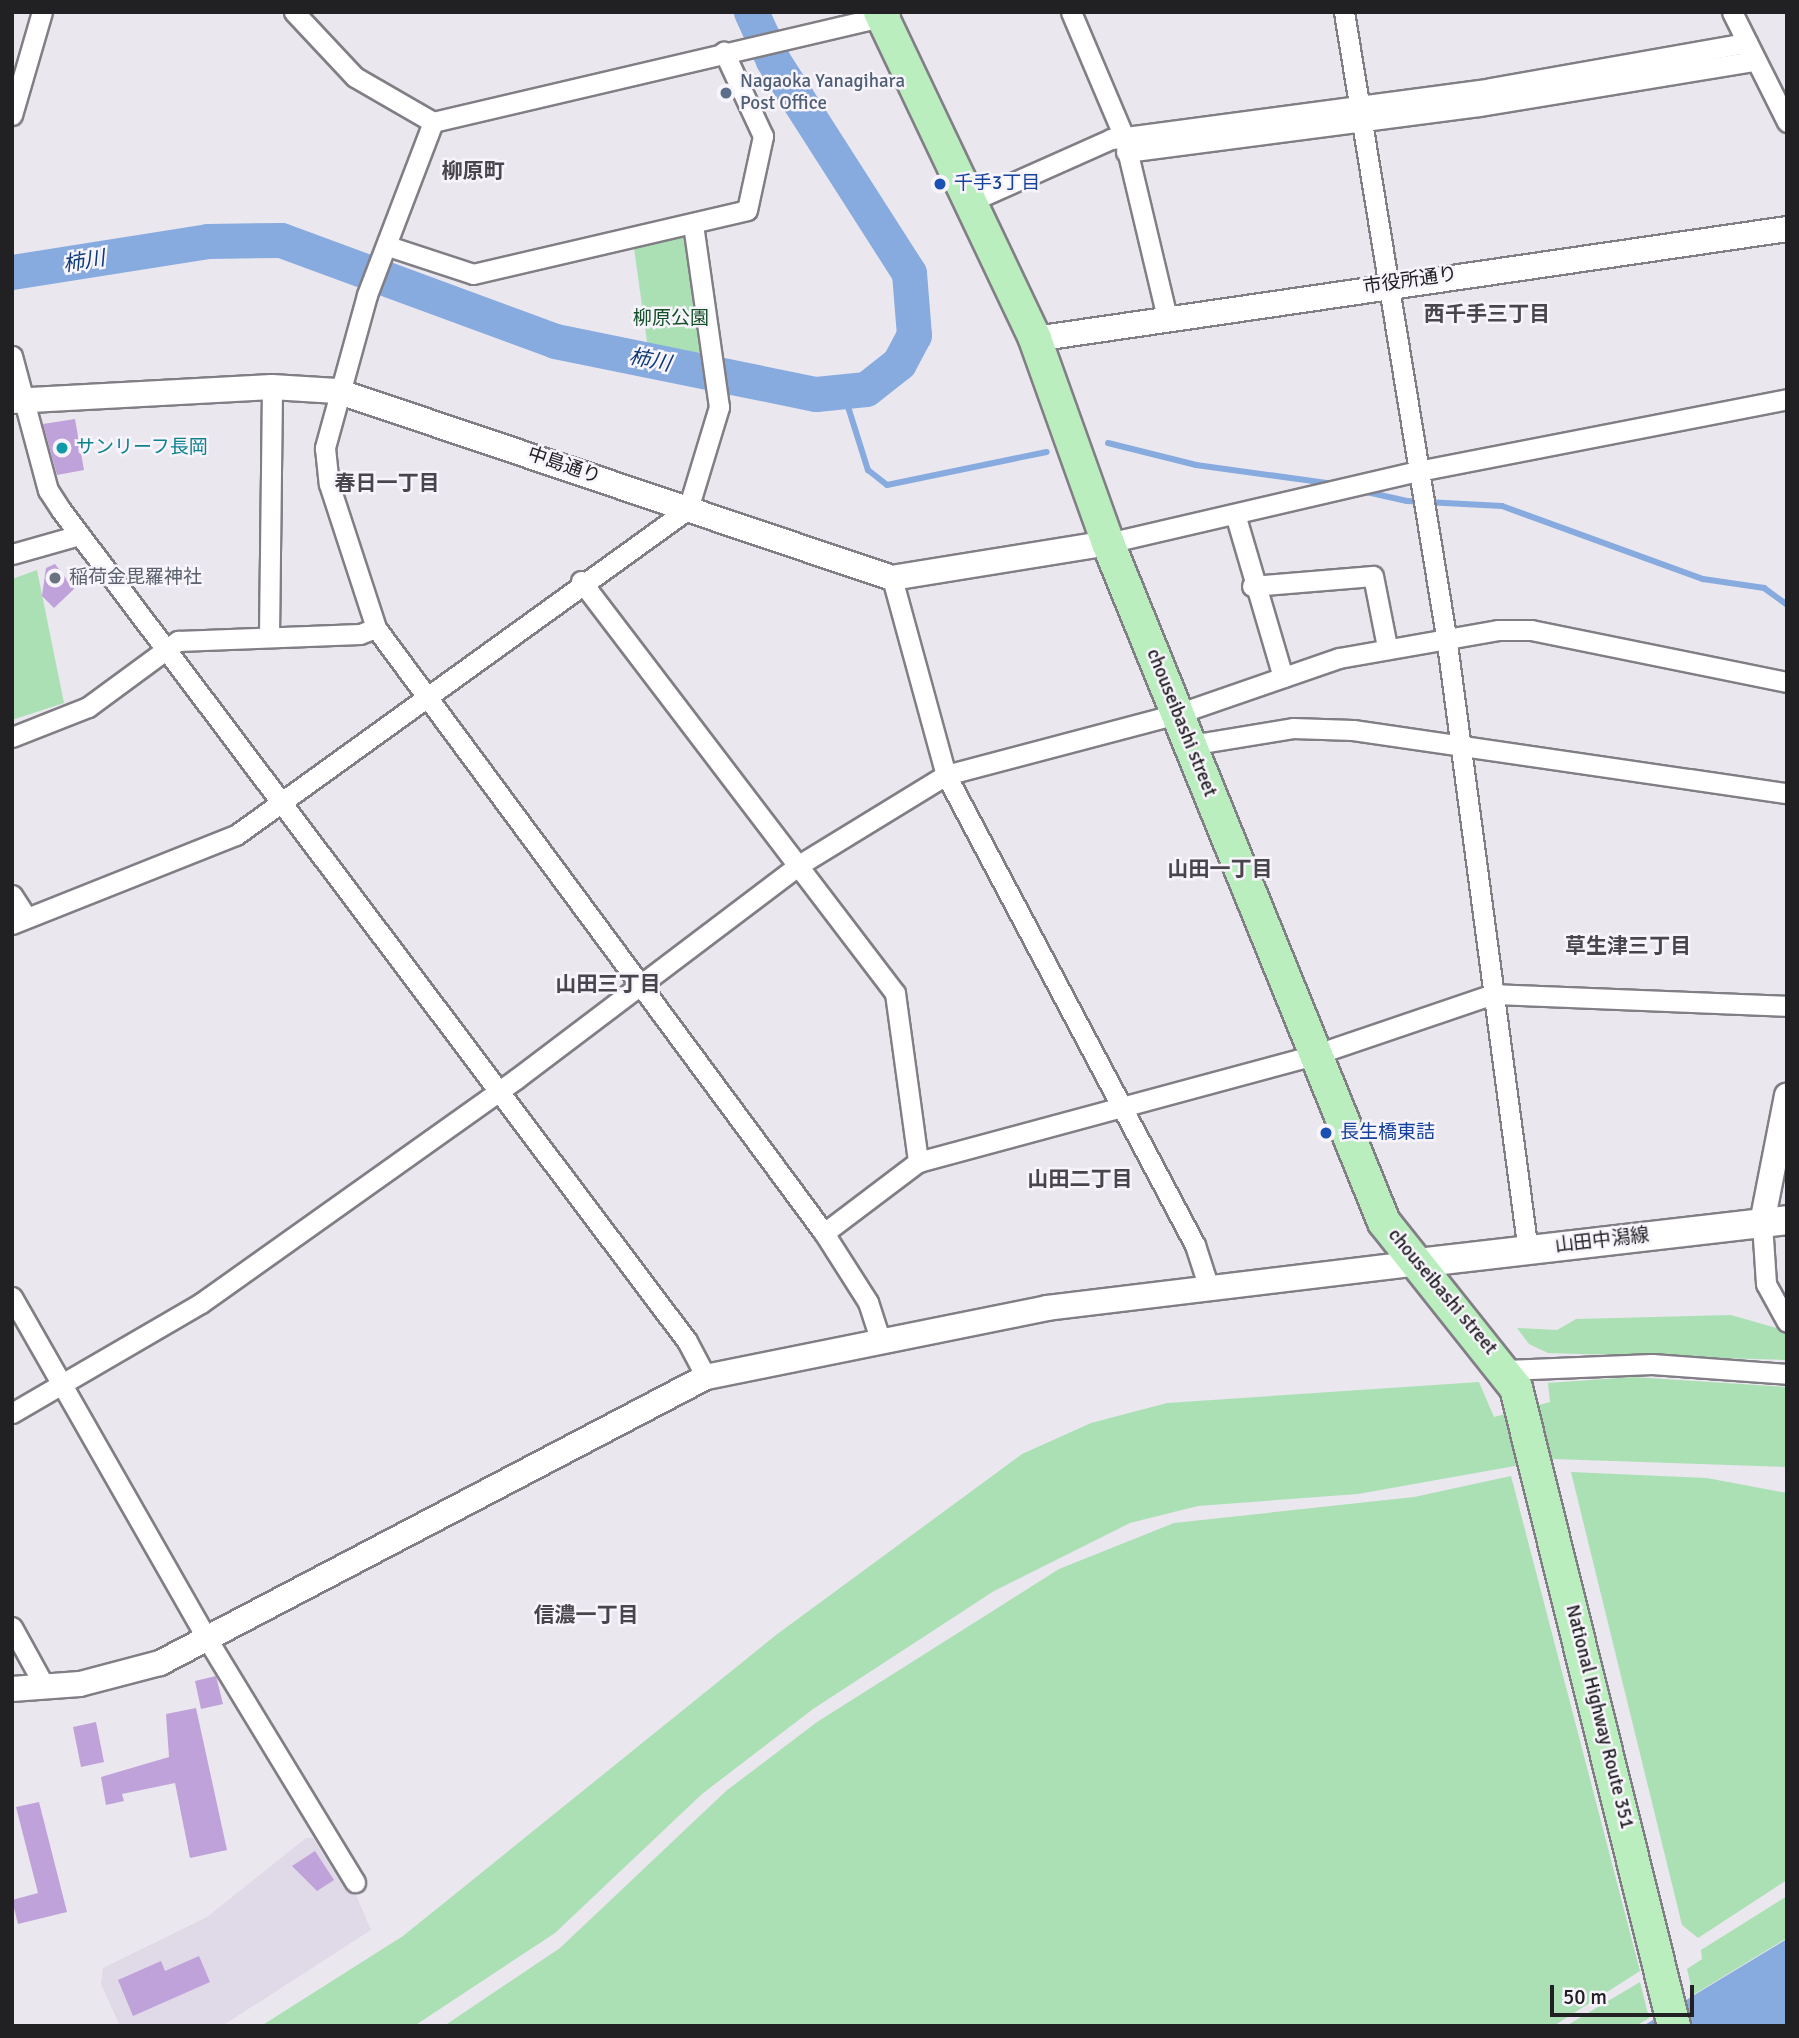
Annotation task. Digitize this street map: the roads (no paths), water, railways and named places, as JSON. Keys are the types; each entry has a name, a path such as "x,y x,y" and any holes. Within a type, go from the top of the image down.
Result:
{"highway":[{"name":"chouseibashi street","path":"887,14 1035,339 1108,543 1384,1223 1506,1370 1524,1408"},
{"name":"National Highway Route 351","path":"1524,1408 1674,2026"}],"main road":[{"name":"山田中潟線","path":"1417,1263 1774,1222"}],"street":[{"path":"12,115 41,12"},
{"path":"294,12 355,77 433,122 887,14"},
{"path":"1071,12 1125,144 1167,318"},
{"path":"1344,12 1446,636 1528,1251"},
{"path":"1732,12 1787,122"},
{"path":"386,249 473,274 693,225 747,210 763,154 758,114 724,52"},
{"path":"974,200 1125,144 1361,114 1751,52"},
{"path":"433,122 367,295 337,391 325,464 376,628 824,1233 868,1302 880,1338"},
{"path":"12,895 19,921 214,846 280,801 581,581 688,509 719,407 715,361 693,225"},
{"name":"市役所通り","path":"1035,339 1388,284 1787,229"},
{"path":"12,356 18,400 48,490 163,647 498,1087 687,1341 706,1377"},
{"path":"269,635 272,387"},
{"name":"中島通り","path":"18,400 272,387 337,391 892,578 1108,543"},
{"path":"1108,543 1418,471 1787,400"},
{"path":"1235,514 1252,586 1283,677"},
{"path":"12,554 79,535"},
{"path":"1252,586 1373,576 1387,647"},
{"path":"892,578 946,775 1195,1245 1208,1285"},
{"path":"581,581 895,993 918,1162"},
{"path":"12,737 109,694 163,647 269,635 360,634 376,628"},
{"path":"12,1413 201,1303 642,985 799,865 946,775 1177,714 1283,677 1387,647 1446,636 1531,630 1787,682"},
{"path":"1190,745 1293,728 1462,744 1787,793"},
{"path":"824,1233 918,1162 1317,1054 1493,994 1787,1006"},
{"path":"1787,1095 1774,1222 1762,1265 1779,1298 1787,1322"},
{"path":"12,1689 45,1688 143,1668 706,1377 880,1338 1208,1285 1417,1263"},
{"path":"12,1297 65,1382 206,1637 355,1882"},
{"path":"1506,1370 1652,1364 1787,1374"},
{"path":"12,1627 45,1688"}],"water":[{"path":"1787,1939 1787,2026 1643,2026"}],"waterway":[{"name":"柿川","path":"12,272 207,241 281,240 555,341 816,394 866,389 899,363 914,335 909,273 773,60 751,12"},
{"path":"844,394 868,470 887,485 1047,452"},
{"path":"1108,443 1196,465 1334,484"},
{"path":"1362,491 1407,501 1502,506 1703,579 1764,588 1787,605"}],"place":[{"name":"Nagaoka Yanagihara Post Office","path":"726,93"},
{"name":"千手3丁目","path":"940,184"},
{"name":"サンリーフ長岡","path":"62,448"},
{"name":"稲荷金毘羅神社","path":"55,578"},
{"name":"長生橋東詰","path":"1326,1133"}],"district":[{"name":"柳原町","path":"473,171"},
{"name":"西千手三丁目","path":"1487,314"},
{"name":"春日一丁目","path":"387,483"},
{"name":"山田一丁目","path":"1220,869"},
{"name":"草生津三丁目","path":"1628,946"},
{"name":"山田三丁目","path":"608,984"},
{"name":"山田二丁目","path":"1080,1179"},
{"name":"信濃一丁目","path":"586,1615"}],"park label":[{"name":"柳原公園","path":"671,319"}]}
